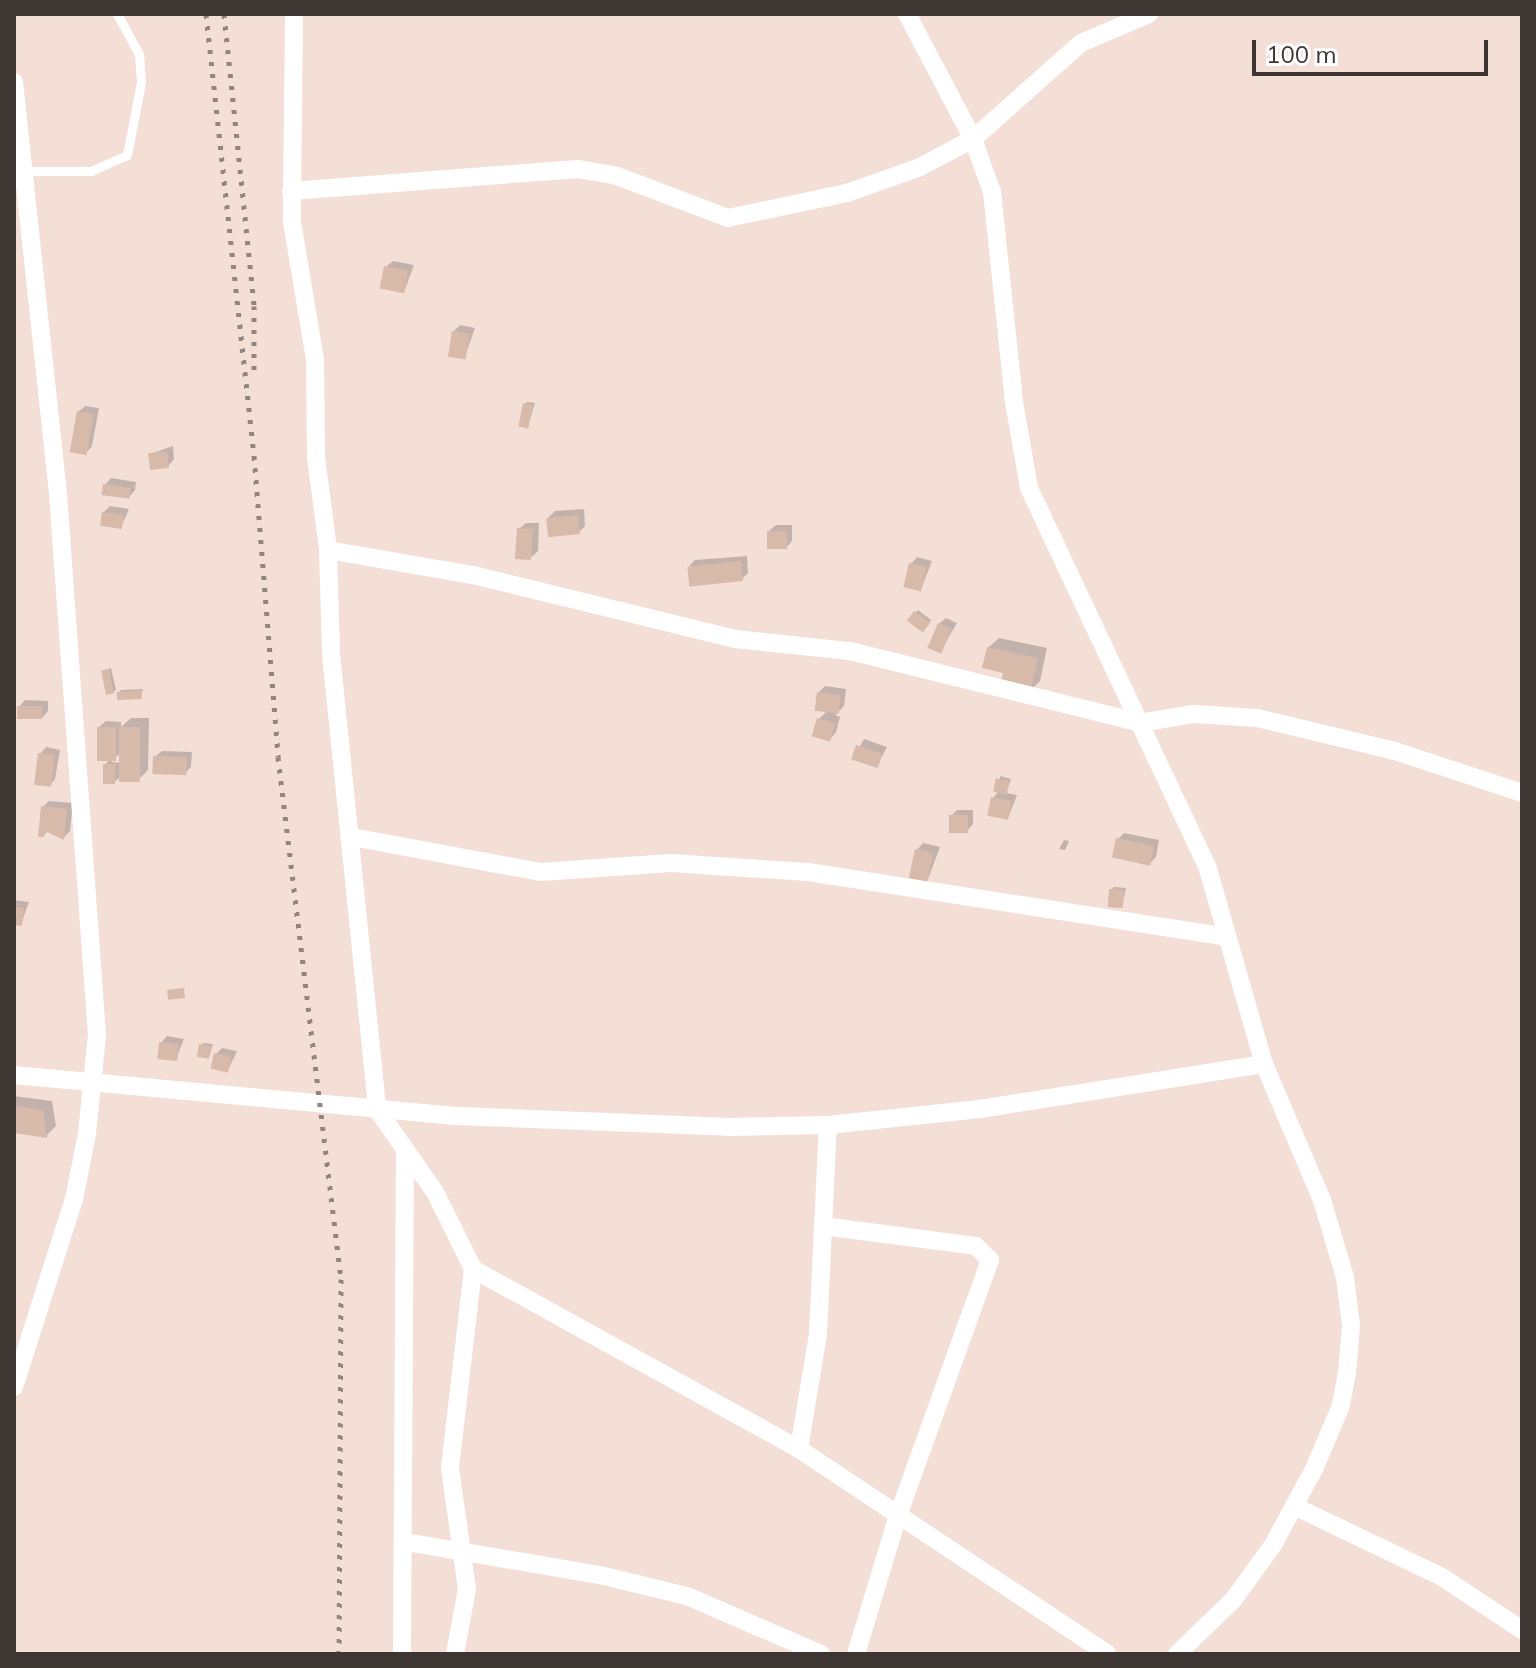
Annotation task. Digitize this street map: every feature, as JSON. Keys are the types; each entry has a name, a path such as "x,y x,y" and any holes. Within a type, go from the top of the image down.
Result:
{"street":[{"path":"294,14 291,191 300,292 314,347 316,457 328,550 329,640 352,837 358,955 373,1033 377,1109 441,1203 473,1269 450,1468 467,1589 455,1654"},
{"path":"907,14 973,139 992,192 1001,247 1014,402 1029,488 1208,869 1264,1064 1337,1240 1351,1326 1340,1408 1294,1506 1233,1600 1177,1654"},
{"path":"291,191 578,169 617,176 728,218 883,182 973,139 1081,43 1149,14"},
{"path":"14,82 59,510 97,1035 93,1087 74,1199 14,1387"},
{"path":"328,550 473,575 735,639 850,651 1140,723 1194,714 1257,718 1395,751 1522,793"},
{"path":"352,837 541,872 671,863 808,872 1226,937"},
{"path":"14,1075 93,1087 617,1125 828,1125 980,1109 1264,1064"},
{"path":"799,1449 818,1334 828,1125"},
{"path":"402,1654 406,1542 405,1150"},
{"path":"823,1226 976,1246 990,1260 898,1515 856,1654"},
{"path":"473,1269 799,1449 1107,1654"},
{"path":"1294,1506 1442,1577 1522,1630"},
{"path":"406,1542 687,1596 821,1654"}],"lane":[{"path":"24,171 91,171 127,155 137,112 139,54 117,14"}],"building":[{"path":"384,266 409,271 404,293 380,289"},
{"path":"452,331 470,334 466,359 448,357"},
{"path":"523,403 533,405 528,428 518,427"},
{"path":"77,411 94,414 86,455 70,452"},
{"path":"167,451 169,468 150,470 148,453"},
{"path":"103,484 131,488 129,499 101,495"},
{"path":"102,512 124,515 122,529 100,526"},
{"path":"578,515 580,534 548,537 546,518"},
{"path":"517,528 533,529 531,560 515,559"},
{"path":"767,531 787,531 787,549 767,549"},
{"path":"741,561 743,581 689,587 687,567"},
{"path":"909,563 927,567 921,591 903,587"},
{"path":"914,611 930,623 923,633 907,621"},
{"path":"938,623 952,629 941,654 927,648"},
{"path":"987,647 1038,658 1030,693 1000,686 1003,673 982,668"},
{"path":"109,669 114,694 106,695 101,671"},
{"path":"141,690 142,699 117,700 117,692"},
{"path":"817,692 841,695 839,714 815,711"},
{"path":"17,706 42,706 42,719 17,719"},
{"path":"817,718 835,723 830,742 812,736"},
{"path":"97,727 116,727 116,761 97,761"},
{"path":"119,727 140,727 140,782 119,782"},
{"path":"856,745 882,754 878,768 851,759"},
{"path":"38,753 55,755 51,787 34,785"},
{"path":"153,756 187,757 186,775 152,774"},
{"path":"103,764 115,764 115,784 103,784"},
{"path":"996,778 1010,781 1007,795 993,792"},
{"path":"991,797 1012,801 1008,820 987,816"},
{"path":"41,806 67,809 64,840 45,831 44,837 38,837"},
{"path":"949,815 968,815 968,833 949,833"},
{"path":"1116,838 1154,846 1150,866 1112,858"},
{"path":"915,849 934,853 927,882 909,878"},
{"path":"1109,889 1124,890 1123,908 1108,907"},
{"path":"14,907 24,908 22,926 14,925"},
{"path":"184,988 185,998 168,1000 167,990"},
{"path":"159,1042 179,1044 177,1061 157,1059"},
{"path":"199,1044 211,1046 209,1059 197,1057"},
{"path":"214,1053 232,1057 228,1073 210,1069"},
{"path":"14,1106 43,1110 47,1138 14,1133"}],"railway":[{"path":"206,14 254,456 278,757 341,1279 339,1654"},
{"path":"224,14 254,306 254,376"}]}
